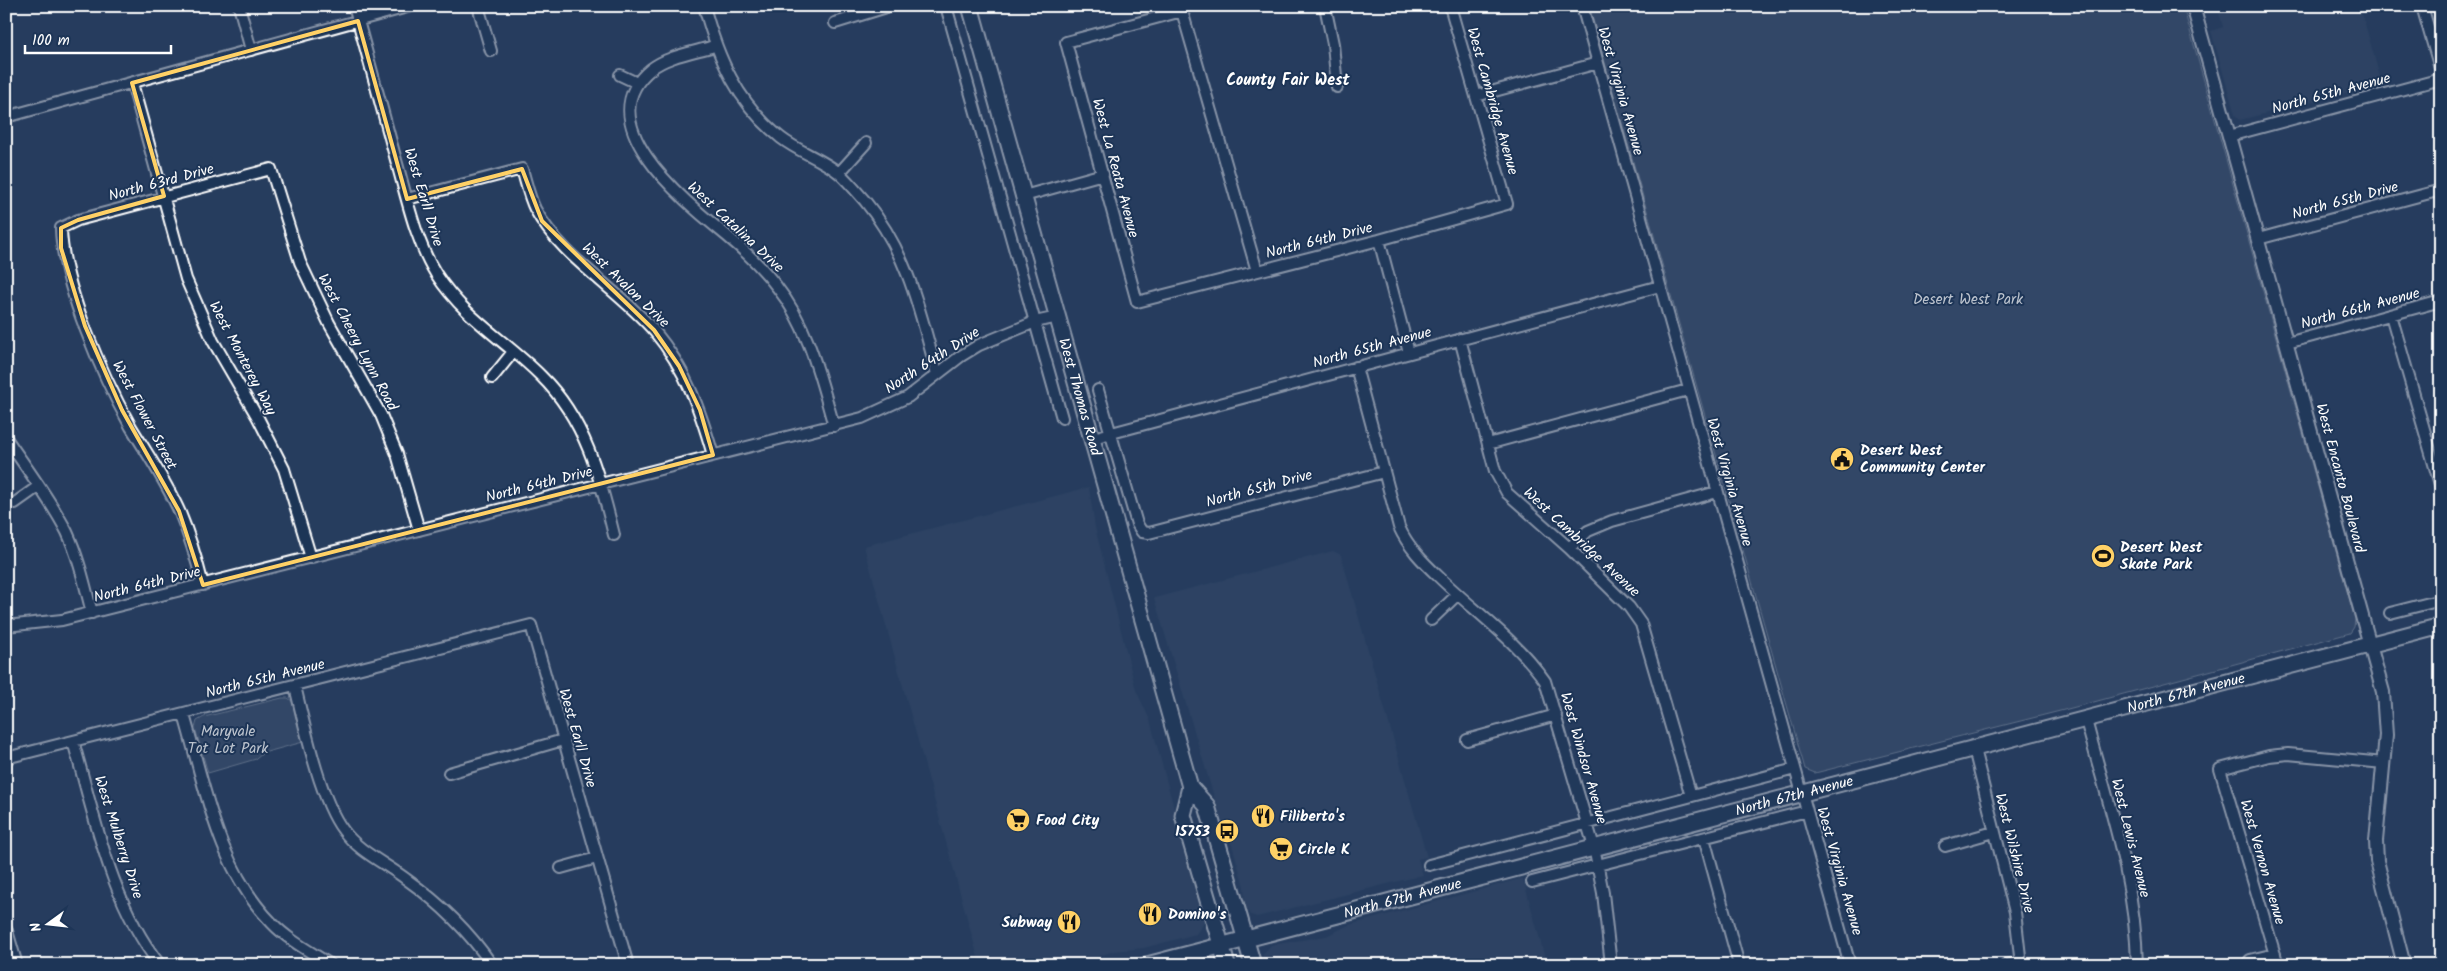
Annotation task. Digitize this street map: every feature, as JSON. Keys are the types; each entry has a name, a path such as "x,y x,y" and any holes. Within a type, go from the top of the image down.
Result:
{"main road":[{"name":"West Thomas Road","path":"970,6 1190,787 1207,806 1253,965"},
{"name":"North 67th Avenue","path":"1147,965 1594,846 2086,720 2441,626"},
{"path":"1190,787 1183,814 1227,965"}],"street":[{"path":"239,6 251,50"},
{"path":"354,6 358,21"},
{"path":"6,117 412,6"},
{"path":"478,6 490,51"},
{"path":"704,6 714,46 731,79 764,122 782,138 839,173 883,223 904,261 937,374"},
{"path":"835,22 890,6"},
{"name":"West Thomas Road","path":"946,6 1062,418"},
{"path":"1325,6 1333,44 1337,87"},
{"name":"West Cambridge Avenue","path":"1450,6 1507,204"},
{"name":"West Virginia Avenue","path":"1582,6 1850,965"},
{"name":"West Encanto Boulevard","path":"2193,6 2382,692 2386,735 2376,841 2376,861 2404,965"},
{"path":"2422,6 2441,72"},
{"name":"West La Reata Avenue","path":"1138,302 1066,42 1182,11 1257,271"},
{"name":"West Earll Drive","path":"358,21 407,199 428,261 445,288 464,311 540,375 561,398 581,431 602,484 614,535"},
{"path":"620,75 637,83 652,68 714,46"},
{"path":"1476,96 1598,63"},
{"name":"North 65th Avenue","path":"2229,136 2441,80"},
{"name":"West Monterey Way","path":"132,83 186,279 204,322 225,363 258,418 284,469 311,558"},
{"name":"West Catalina Drive","path":"637,83 629,110 638,144 690,206 761,268 787,301 800,325 816,363 834,426"},
{"path":"839,173 866,143"},
{"name":"North 63rd Drive","path":"61,228 78,220 271,168"},
{"name":"West Cheery Lynn Road","path":"271,168 300,262 329,323 381,415 397,454 419,530"},
{"name":"West Avalon Drive","path":"407,199 522,169 535,208 550,230 654,330 675,359 696,399 713,455"},
{"path":"1024,196 1103,174"},
{"name":"North 65th Drive","path":"2258,239 2441,190"},
{"name":"North 64th Drive","path":"1138,302 1379,240 1507,204"},
{"name":"West Flower Street","path":"61,228 61,248 88,333 122,410 179,511 194,551 203,586"},
{"path":"1379,240 1410,353"},
{"name":"North 65th Avenue","path":"1093,438 1660,286"},
{"name":"North 66th Avenue","path":"2287,343 2441,301"},
{"path":"2391,315 2441,488"},
{"name":"North 64th Drive","path":"6,626 53,622 92,613 834,426 878,412 908,397 979,345 1035,322 1058,317"},
{"name":"West Cambridge Avenue","path":"1460,340 1495,471 1507,493 1569,548 1629,607 1641,624 1691,796"},
{"path":"492,378 513,352"},
{"name":"West Windsor Avenue","path":"1356,367 1398,527 1404,538 1418,557 1528,659 1545,681 1594,846 1603,893 1611,965"},
{"name":"West Thomas Road","path":"1098,390 1137,524 1142,532"},
{"path":"1488,444 1688,390"},
{"path":"6,438 39,486 68,534 82,574 92,613"},
{"name":"North 65th Drive","path":"1142,532 1149,533 1384,472"},
{"path":"15,503 39,486"},
{"path":"1569,548 1588,531 1612,521 1718,492"},
{"path":"1431,620 1457,595"},
{"path":"2390,613 2441,600"},
{"name":"West Earll Drive","path":"531,625 628,965"},
{"name":"North 65th Avenue","path":"6,758 531,625"},
{"path":"295,686 326,800 342,830 362,850 404,877 442,906 462,926 492,965"},
{"path":"184,714 219,837 236,873 272,923 331,965"},
{"path":"1467,740 1556,715"},
{"name":"West Lewis Avenue","path":"2086,720 2124,862 2134,917 2137,965"},
{"path":"449,773 563,740"},
{"name":"West Mulberry Drive","path":"73,741 116,888 136,929 160,965"},
{"name":"West Wilshire Drive","path":"1974,749 2015,912 2020,964"},
{"name":"West Vernon Avenue","path":"2278,965 2220,769 2269,756 2288,754 2384,763"},
{"name":"North 67th Avenue","path":"1429,865 1795,769"},
{"name":"North 67th Avenue","path":"1532,882 1807,812"},
{"path":"1945,846 1994,832"},
{"path":"1704,838 1739,965"},
{"path":"561,868 597,858"},
{"path":"6,931 16,965"},
{"path":"2250,960 2275,954"},
{"path":"2006,965 2020,964"}],"highlighted area":[{"path":"358,21 407,199 522,169 542,221 654,330 679,366 700,410 713,455 203,585 179,511 122,410 85,326 61,248 61,228 78,220 164,196 132,83"}],"shaded area":[{"path":"2217,6 2360,6 2382,84 2240,120 2235,115 2211,31 2223,27"},
{"path":"1089,487 1095,527 1136,690 1150,720 1205,922 1196,934 1144,948 1114,951 1075,965 980,965 864,546"},
{"path":"1333,551 1341,555 1427,857 1418,859 1423,875 1257,917 1251,915 1245,906 1244,887 1232,845 1224,830 1154,598"},
{"path":"1523,878 1547,965 1261,965 1261,957 1271,945 1326,936 1349,925"}],"green space":[{"name":"Desert West Park","path":"1589,6 2183,6 2355,619 2354,627 2350,633 2064,710 1815,773 1805,769"},
{"name":"Maryvale Tot Lot Park","path":"288,698 292,701 303,742 263,753 256,759 208,773 195,728 197,721 204,717"}],"place":[{"name":"Desert West Community Center","path":"1842,459"},
{"name":"Desert West Skate Park","path":"2103,556"},
{"name":"Filiberto's","path":"1263,816"},
{"name":"Food City","path":"1018,820"},
{"name":"15753","path":"1227,831"},
{"name":"Circle K","path":"1281,849"},
{"name":"Domino's","path":"1150,914"},
{"name":"Subway","path":"1069,922"}],"district":[{"name":"County Fair West","path":"1288,79"}]}
